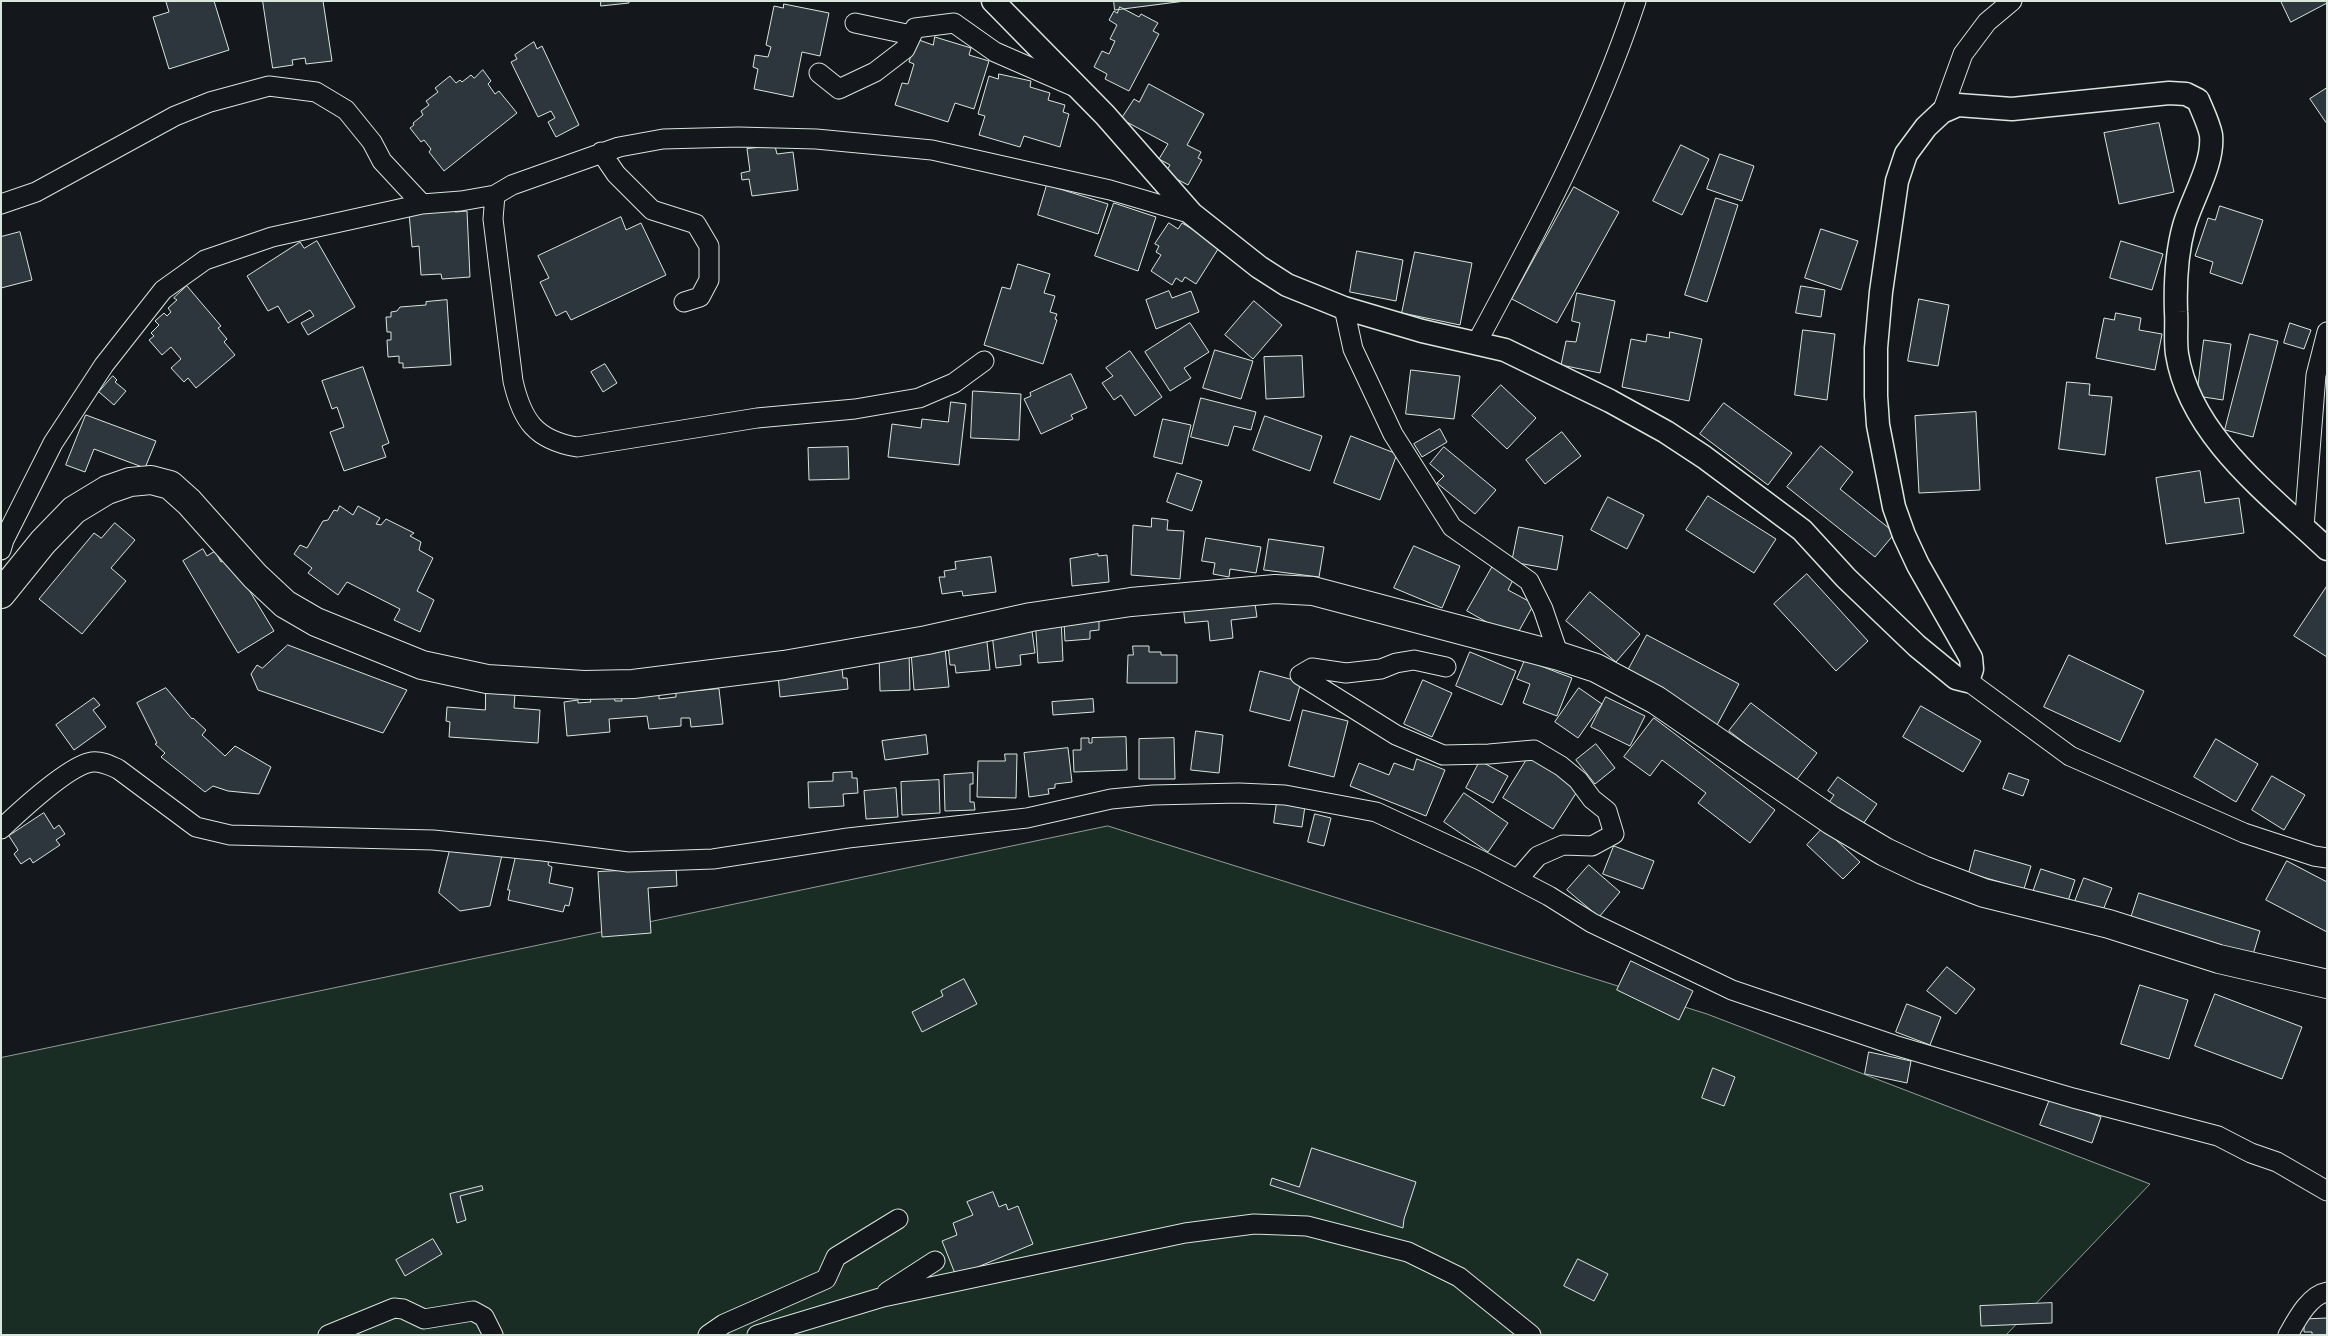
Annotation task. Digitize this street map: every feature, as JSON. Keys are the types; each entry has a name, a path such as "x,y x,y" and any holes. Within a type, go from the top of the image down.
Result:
{"main road":[{"path":"1,594 43,542 74,510 107,490 130,482 151,480 170,485 189,502 255,576 285,604 325,626 413,661 487,680 634,684 784,665 927,640 1031,617 1131,602 1275,590 1313,591 1343,597 1559,656 1596,668 1656,700 1831,820 1885,852 1924,870 1984,893 2109,924 2228,961 2327,984"}],"street":[{"path":"993,1 1079,88 1192,214 1259,267 1287,285 1372,318 1505,350 1601,397 1666,432 1704,457 1802,530 1846,578 1917,646 1956,678 1968,681 2070,756 2244,833 2314,856 2327,858"},
{"path":"1476,344 1574,159 1609,79 1636,1"},
{"path":"1942,112 1963,54 1987,22 2012,1"},
{"path":"855,23 911,35"},
{"path":"819,73 839,89 875,72 905,49 915,28 954,23 995,52 1079,88"},
{"path":"1,204 36,192 174,116 210,102 269,86 316,92 346,110 372,142 382,161 422,204"},
{"path":"1968,681 1972,668 1971,658 1918,565 1894,507 1878,425 1876,396 1876,348 1881,292 1897,181 1906,154 1926,127 1942,112 1958,105 2012,109 2169,93 2186,94 2198,100 2211,135 2208,162 2184,225 2177,262 2175,281 2176,352 2180,370 2195,409 2212,434 2258,485 2327,548"},
{"path":"1,550 4,540 53,443 104,365 163,290 205,260 282,234 422,204 461,201 495,195 512,184 601,152 635,143 663,139 797,138 871,143 932,150 1110,190 1192,214"},
{"path":"601,152 616,174 652,210 696,224 709,246 709,280 700,297 684,302"},
{"path":"495,195 493,219 513,380 519,404 532,426 546,437 562,444 577,447 757,418 855,409 919,398 954,383 984,361"},
{"path":"1344,308 1353,349 1393,434 1452,527 1529,581 1543,609 1559,656"},
{"path":"2304,527 2316,375 2327,332"},
{"path":"1446,667 1414,660 1396,663 1381,669 1346,673 1312,668 1300,674 1396,735 1443,755 1489,754 1534,750 1561,766 1578,780 1592,799 1608,811 1614,834 1592,846 1563,846 1538,856 1518,879"},
{"path":"1,829 64,776 91,762 104,762 118,768 196,827 230,835 433,840 628,862 713,859 848,838 1027,818 1068,808 1136,797 1239,793 1285,795 1376,812 1518,879 1592,923 1732,990 1903,1048 2074,1098 2218,1136 2251,1153 2277,1162 2327,1191"},
{"path":"708,1335 724,1324 826,1279 836,1257 898,1219"},
{"path":"757,1335 875,1299 1185,1233 1254,1224 1307,1226 1408,1252 1459,1277 1530,1335"},
{"path":"875,1299 935,1261"},
{"path":"2288,1335 2298,1316 2321,1293 2327,1292"},
{"path":"328,1335 394,1308 403,1309 424,1319 473,1311 484,1317 493,1335"}],"green space":[{"path":"1108,826 1707,1014 2150,1184 2006,1335 1,1335 1,1058"}],"building":[{"path":"214,1 229,50 169,69 153,17 169,12 166,2"},
{"path":"263,1 323,1 332,61 306,64 305,58 292,60 293,65 273,68"},
{"path":"601,1 629,1 629,3 601,6"},
{"path":"1114,1 1185,1 1115,10"},
{"path":"2281,1 2327,1 2327,3 2291,22"},
{"path":"784,4 829,13 820,56 802,52 793,97 754,89 758,69 753,67 755,55 768,57 771,47 766,45 774,6 783,8"},
{"path":"1120,7 1139,17 1141,14 1158,23 1153,31 1159,34 1129,91 1105,79 1107,74 1094,67 1102,51 1109,54 1115,41 1110,39 1117,25 1109,20 1114,11 1117,13"},
{"path":"935,37 971,48 969,55 989,61 974,109 955,103 948,122 895,105 902,83 908,84 914,64 909,62 916,39 933,45"},
{"path":"534,42 537,49 542,46 579,125 556,137 548,122 555,118 551,111 538,117 511,62 517,59 515,55"},
{"path":"483,70 491,81 488,84 495,94 499,91 517,113 444,171 429,152 431,149 424,140 421,142 410,128 423,115 421,111 429,105 426,101 438,92 435,88 450,76 456,83 460,80 462,82 471,75 474,78"},
{"path":"999,74 1031,81 1030,87 1050,93 1048,100 1065,105 1063,112 1069,114 1060,147 1024,136 1020,147 979,135 985,116 978,114 989,76 998,79"},
{"path":"1149,84 1204,114 1187,145 1201,152 1198,158 1202,160 1188,185 1165,173 1170,165 1159,159 1168,144 1121,119 1134,99 1139,102"},
{"path":"2327,88 2327,124 2310,99"},
{"path":"2159,123 2174,192 2119,204 2104,133"},
{"path":"1681,145 1709,159 1682,215 1653,201"},
{"path":"775,146 777,154 793,152 798,190 752,196 749,179 742,180 741,173 750,171 747,149"},
{"path":"1720,154 1754,166 1742,201 1707,189"},
{"path":"1047,185 1108,204 1098,234 1038,215"},
{"path":"1574,187 1619,212 1557,323 1512,299"},
{"path":"1716,198 1738,205 1707,302 1685,295"},
{"path":"1114,203 1156,217 1138,271 1095,256"},
{"path":"2220,206 2263,220 2242,284 2210,273 2213,262 2195,256 2208,218 2215,220"},
{"path":"455,207 455,212 467,211 470,277 442,279 441,274 421,275 419,246 412,247 409,213"},
{"path":"621,217 626,230 641,223 666,275 571,320 566,311 556,316 540,282 549,278 538,256"},
{"path":"1169,223 1178,229 1182,223 1220,246 1196,284 1185,277 1182,282 1176,278 1172,285 1151,271 1161,255 1156,252 1159,246 1155,244"},
{"path":"1821,229 1858,241 1841,290 1805,278"},
{"path":"20,232 32,280 1,288 1,237"},
{"path":"317,241 355,307 308,335 301,323 314,316 310,310 288,323 278,306 268,311 247,276 300,242 304,248"},
{"path":"2121,241 2163,254 2152,290 2110,278"},
{"path":"1357,251 1403,260 1396,301 1350,292"},
{"path":"1415,252 1472,263 1460,325 1402,313"},
{"path":"1018,264 1050,274 1044,293 1055,296 1050,312 1057,314 1055,319 1057,320 1043,364 984,345 1002,287 1010,289"},
{"path":"187,286 221,326 218,328 227,339 224,342 235,355 196,388 188,378 184,382 171,368 181,359 171,347 162,355 149,340 154,336 151,333 159,325 155,321 164,313 167,316 171,312 168,308 177,300 174,298"},
{"path":"1801,286 1825,290 1821,317 1796,313"},
{"path":"1169,291 1172,298 1191,291 1199,312 1156,329 1146,300"},
{"path":"1577,293 1615,301 1600,373 1561,365 1566,341 1576,342 1580,323 1572,321"},
{"path":"1919,299 1949,305 1938,366 1908,361"},
{"path":"447,300 451,365 403,368 403,363 399,363 399,356 388,357 387,340 391,340 391,332 387,332 386,317 391,317 391,312 397,311 400,307 426,305 426,302"},
{"path":"1254,301 1282,325 1253,359 1225,335"},
{"path":"2116,313 2141,318 2139,330 2162,334 2155,370 2096,358 2104,318 2114,320"},
{"path":"1190,323 1209,352 1184,368 1191,378 1170,391 1145,352"},
{"path":"2290,323 2311,330 2304,349 2284,343"},
{"path":"1803,330 1835,334 1827,400 1795,395"},
{"path":"1670,332 1702,339 1689,401 1622,387 1631,339 1646,342 1647,334 1669,338"},
{"path":"2250,334 2278,341 2253,437 2225,430"},
{"path":"2204,340 2231,344 2223,400 2197,396"},
{"path":"1215,350 1253,361 1241,399 1203,388"},
{"path":"1130,351 1162,397 1135,416 1121,395 1114,400 1102,383 1113,376 1106,368"},
{"path":"1302,356 1304,397 1266,399 1264,357"},
{"path":"605,364 617,383 603,392 591,372"},
{"path":"363,367 389,443 382,446 386,457 344,471 330,432 344,427 337,407 332,409 322,381"},
{"path":"1411,370 1460,376 1454,419 1406,414"},
{"path":"1071,374 1087,408 1071,415 1073,419 1041,434 1024,399 1031,396 1030,393"},
{"path":"113,376 117,380 115,382 126,391 114,405 99,392"},
{"path":"2067,382 2090,384 2089,395 2112,397 2105,455 2059,449"},
{"path":"1501,385 1536,418 1507,449 1472,416"},
{"path":"973,391 1021,394 1019,440 971,438"},
{"path":"1201,398 1256,412 1251,430 1234,426 1228,446 1191,437"},
{"path":"951,402 966,404 959,465 888,457 892,424 921,428 922,419 948,422"},
{"path":"1724,403 1792,453 1768,485 1700,434"},
{"path":"1976,412 1980,490 1919,493 1915,416"},
{"path":"86,415 156,441 145,468 94,449 85,472 66,465"},
{"path":"1265,416 1322,436 1310,471 1253,450"},
{"path":"1163,419 1191,425 1182,464 1154,457"},
{"path":"1440,429 1447,442 1422,457 1414,444"},
{"path":"1562,432 1581,456 1545,484 1526,460"},
{"path":"1351,436 1397,454 1380,500 1334,483"},
{"path":"1821,446 1853,472 1840,489 1895,533 1875,557 1787,487"},
{"path":"848,447 849,479 809,480 808,448"},
{"path":"1444,447 1496,490 1475,514 1437,483 1444,476 1430,464"},
{"path":"2200,471 2205,503 2239,498 2244,533 2166,544 2156,478"},
{"path":"1177,473 1202,481 1192,511 1167,502"},
{"path":"1708,496 1776,539 1754,573 1686,530"},
{"path":"1608,497 1644,515 1627,549 1591,530"},
{"path":"340,506 353,515 358,506 380,518 376,524 381,525 386,519 414,533 410,536 421,542 419,550 433,558 417,591 434,600 420,632 394,620 400,609 347,582 338,595 308,573 312,568 294,554 300,545 307,548 323,521 328,520 334,510 337,511"},
{"path":"1152,518 1168,520 1167,530 1184,531 1180,579 1131,575 1133,525 1151,527"},
{"path":"115,523 135,540 111,568 126,581 82,634 39,599 94,533 101,538"},
{"path":"1519,527 1563,536 1557,570 1512,562"},
{"path":"1206,538 1261,547 1256,573 1230,569 1229,577 1213,574 1215,563 1202,561"},
{"path":"1269,539 1324,547 1319,577 1264,570"},
{"path":"1414,546 1460,566 1442,608 1394,588"},
{"path":"203,549 207,556 215,551 221,562 229,557 274,631 238,653 183,561"},
{"path":"1098,554 1098,556 1107,555 1109,582 1072,586 1070,559"},
{"path":"991,557 996,592 963,596 962,591 942,594 939,577 945,577 944,571 956,569 955,562"},
{"path":"1494,564 1515,576 1508,590 1534,604 1515,638 1467,611"},
{"path":"1807,574 1868,641 1836,671 1774,604"},
{"path":"2327,586 2327,657 2294,636"},
{"path":"1590,592 1640,634 1616,662 1566,621"},
{"path":"1254,597 1257,617 1231,620 1233,638 1210,641 1208,621 1185,623 1183,605"},
{"path":"1061,617 1063,661 1038,663 1035,618"},
{"path":"1099,620 1099,630 1090,631 1090,639 1065,641 1064,622"},
{"path":"1031,624 1035,653 1020,655 1021,665 996,668 992,634"},
{"path":"986,633 990,670 956,673 955,665 950,665 948,645"},
{"path":"1647,635 1739,684 1716,727 1624,678"},
{"path":"288,645 407,690 383,733 258,690 251,674 257,665 262,668"},
{"path":"1133,646 1149,646 1149,652 1161,652 1161,655 1177,655 1177,683 1127,683 1128,655 1133,655"},
{"path":"945,648 949,687 914,690 911,652"},
{"path":"909,652 910,690 880,691 879,653"},
{"path":"1470,652 1516,671 1502,705 1456,686"},
{"path":"2069,655 2144,691 2120,742 2044,707"},
{"path":"1525,660 1572,678 1557,716 1523,703 1530,684 1517,679"},
{"path":"842,668 843,678 847,678 848,689 780,697 778,675"},
{"path":"1260,671 1301,682 1290,721 1250,711"},
{"path":"1423,680 1452,693 1432,737 1404,724"},
{"path":"166,688 192,719 206,730 202,735 225,756 235,746 271,767 259,794 228,791 213,786 205,792 161,757 165,753 155,744 157,743 137,703"},
{"path":"1579,688 1602,704 1578,738 1555,722"},
{"path":"719,689 723,724 691,727 690,718 681,718 681,726 649,729 647,716 609,719 610,732 567,736 564,702 578,700 578,703 591,702 590,699 614,697 615,701 622,701 621,695 659,692 659,699 676,697 676,693"},
{"path":"486,691 515,693 514,708 540,710 538,743 449,737 450,722 446,721 447,707 485,710"},
{"path":"1606,697 1645,716 1630,746 1591,727"},
{"path":"94,698 100,705 93,710 106,727 74,750 56,725"},
{"path":"1093,699 1094,712 1053,715 1052,702"},
{"path":"1751,703 1817,753 1795,782 1729,731"},
{"path":"1921,706 1981,741 1963,772 1903,737"},
{"path":"1303,710 1348,721 1334,777 1289,766"},
{"path":"1654,718 1775,810 1750,843 1698,803 1706,793 1662,760 1650,776 1624,757"},
{"path":"1196,731 1223,735 1219,773 1191,770"},
{"path":"926,735 928,754 885,760 882,741"},
{"path":"1126,737 1127,770 1074,772 1073,750 1081,750 1081,738 1089,738 1089,743 1092,743 1092,738"},
{"path":"1174,738 1175,779 1139,779 1139,739"},
{"path":"2216,739 2258,764 2236,802 2194,777"},
{"path":"1596,744 1615,768 1595,784 1576,760"},
{"path":"1068,748 1072,782 1055,784 1055,788 1048,789 1049,794 1029,797 1024,753"},
{"path":"1005,754 1017,754 1016,798 977,797 978,761 1005,761"},
{"path":"1529,756 1580,787 1553,829 1503,798"},
{"path":"1417,759 1445,770 1426,816 1350,786 1359,763 1389,775 1394,763 1413,770"},
{"path":"1480,761 1508,776 1493,803 1466,788"},
{"path":"852,772 852,778 857,778 858,793 843,794 844,806 809,808 808,782 833,781 833,773"},
{"path":"973,773 973,784 970,784 970,802 974,802 975,810 945,811 944,775"},
{"path":"2009,773 2029,780 2023,796 2003,789"},
{"path":"2272,776 2305,795 2284,830 2252,810"},
{"path":"1838,777 1877,804 1861,827 1828,804 1834,795 1828,791"},
{"path":"939,780 940,813 902,815 901,782"},
{"path":"896,788 898,817 866,819 864,791"},
{"path":"1464,793 1508,823 1488,852 1444,822"},
{"path":"1277,802 1305,806 1302,827 1274,823"},
{"path":"44,813 54,829 59,825 65,834 56,840 60,845 33,863 30,858 21,864 14,854 18,850 9,836"},
{"path":"1315,814 1331,818 1324,846 1308,842"},
{"path":"1823,828 1860,862 1843,879 1807,845"},
{"path":"1614,846 1654,861 1643,889 1603,874"},
{"path":"450,850 502,855 490,906 460,911 439,893"},
{"path":"1975,850 2031,866 2024,889 1969,873"},
{"path":"517,852 549,860 548,865 552,867 549,883 573,888 569,906 565,905 563,912 508,900 510,890 508,890"},
{"path":"2287,861 2327,882 2327,932 2266,900"},
{"path":"1589,865 1620,892 1599,917 1567,890"},
{"path":"676,868 677,886 648,888 651,933 602,937 598,872"},
{"path":"2041,869 2075,880 2065,910 2031,898"},
{"path":"2084,878 2112,888 2101,915 2074,904"},
{"path":"2139,893 2260,931 2252,958 2130,921"},
{"path":"1631,961 1693,991 1679,1020 1617,990"},
{"path":"1947,967 1975,989 1956,1014 1927,991"},
{"path":"964,979 977,1004 922,1032 912,1012 943,996 941,991"},
{"path":"2140,985 2188,1000 2169,1059 2121,1044"},
{"path":"2215,994 2302,1027 2282,1079 2195,1046"},
{"path":"1907,1004 1941,1017 1930,1045 1896,1032"},
{"path":"1869,1052 1911,1061 1907,1083 1865,1074"},
{"path":"1713,1068 1735,1077 1724,1106 1702,1098"},
{"path":"2050,1099 2101,1117 2092,1143 2040,1125"},
{"path":"1312,1148 1416,1182 1403,1228 1270,1185 1272,1178 1299,1187"},
{"path":"482,1186 483,1190 460,1196 466,1220 457,1223 450,1194"},
{"path":"993,1192 999,1207 1006,1204 1008,1210 1018,1206 1033,1244 956,1276 942,1241 957,1235 953,1223 973,1215 967,1202"},
{"path":"433,1239 442,1254 405,1276 396,1260"},
{"path":"1578,1259 1608,1274 1594,1301 1564,1286"},
{"path":"2052,1303 2052,1323 1981,1326 1980,1306"},
{"path":"2327,1318 2327,1335 2312,1335 2312,1332 2304,1332 2304,1319"}]}
